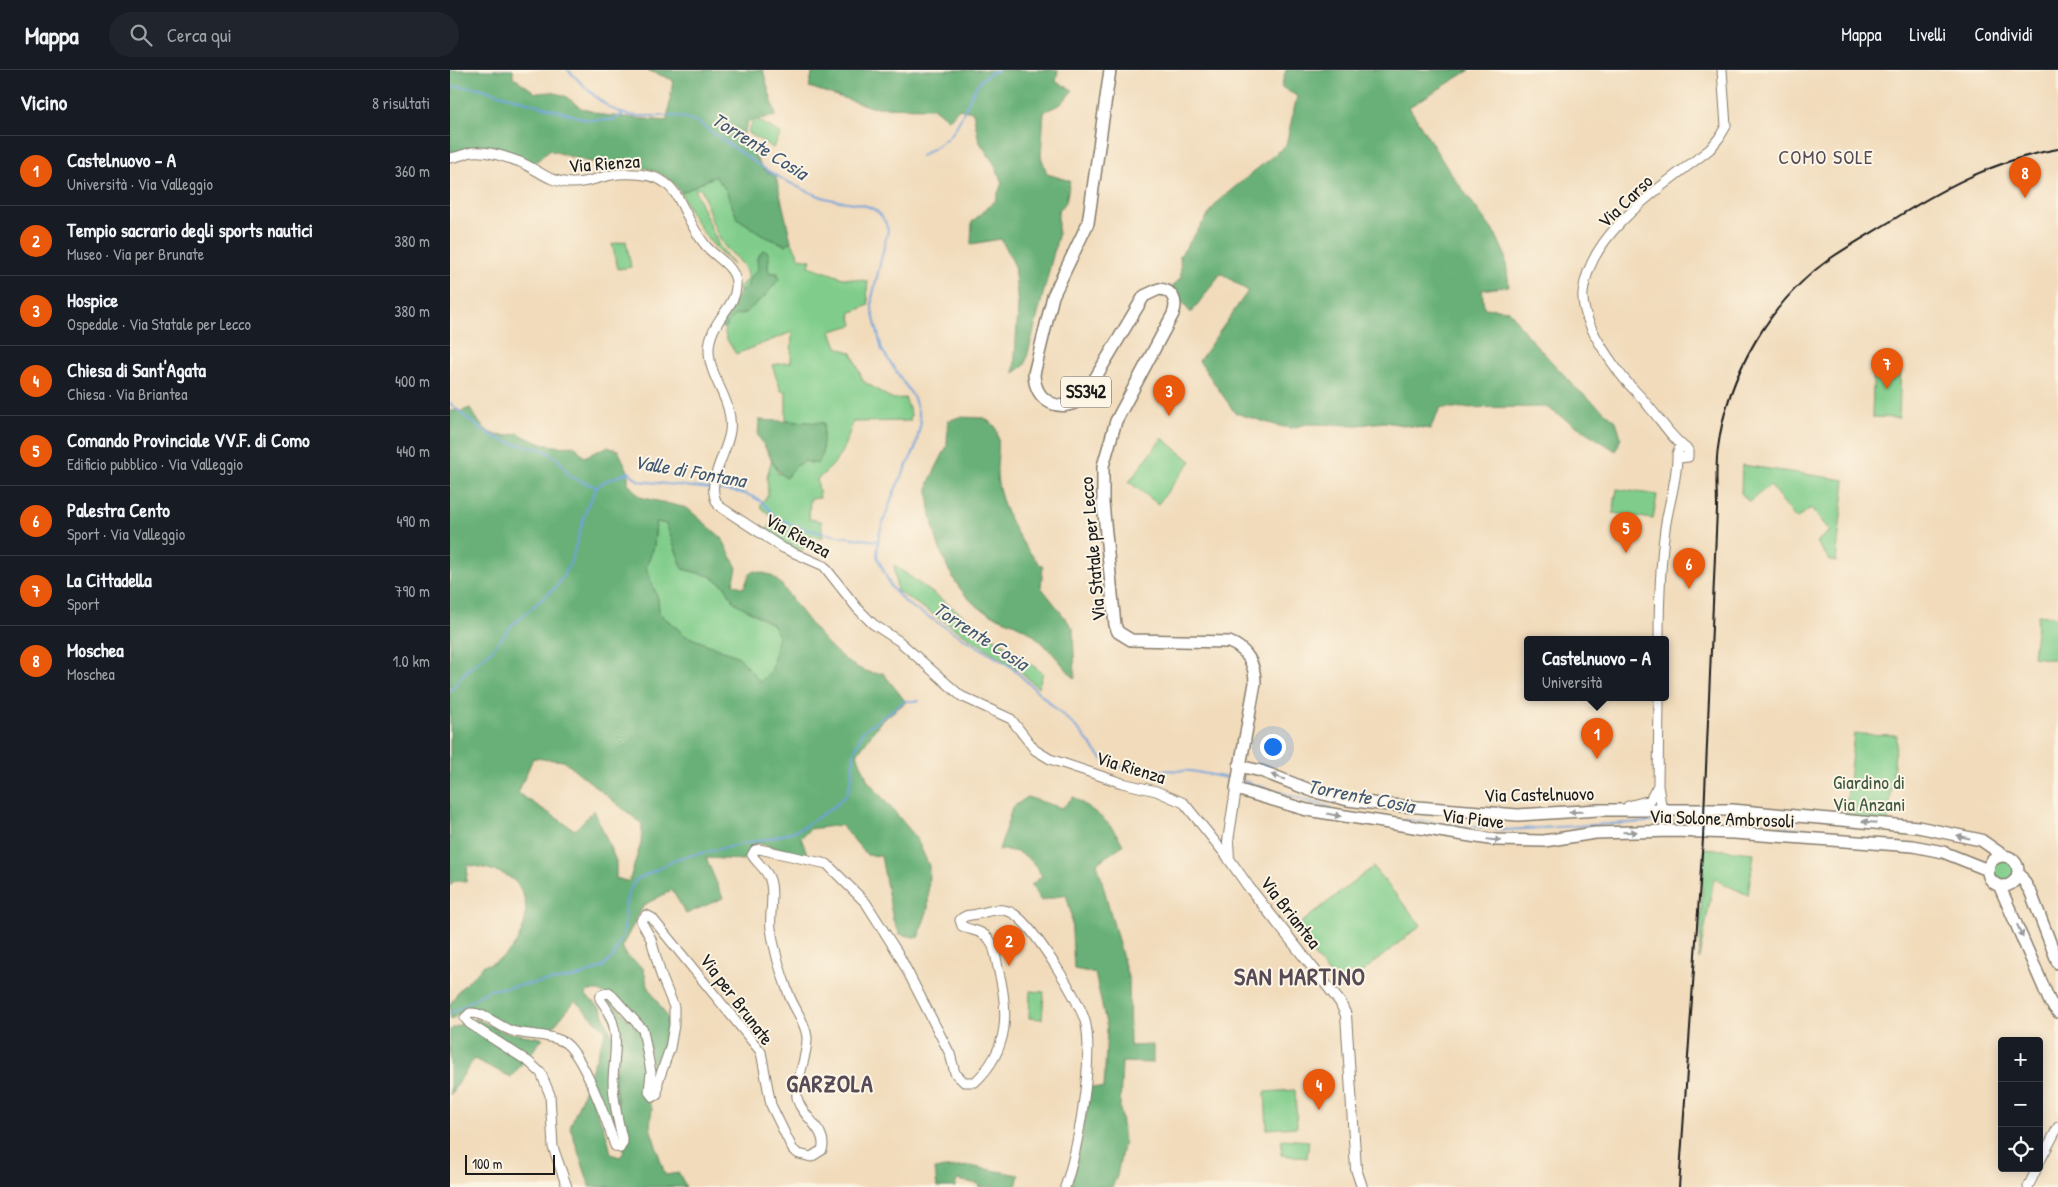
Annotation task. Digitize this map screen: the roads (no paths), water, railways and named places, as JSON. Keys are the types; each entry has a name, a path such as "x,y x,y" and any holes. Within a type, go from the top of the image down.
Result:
{"main road":[{"name":"Via Statale per Lecco","path":"1110,70 1088,223 1053,296 1034,374 1034,382 1038,393 1050,404 1064,406 1077,402 1084,397 1144,296 1148,292 1159,288 1164,289 1173,296 1176,304 1174,314 1116,421 1103,466 1103,504 1115,625 1122,635 1131,640 1229,642 1236,645 1248,656 1255,673 1255,683 1238,778"},
{"name":"Via Castelnuovo","path":"1238,778 1261,772 1315,792 1348,800 1518,815 1598,810 1666,809 1728,810 1815,818"},
{"name":"Via Piave","path":"1238,778 1307,810 1352,819 1496,840 1530,841"},
{"path":"1229,859 1228,841 1238,778"},
{"name":"Via Solone Ambrosoli","path":"1815,818 1918,827 1981,840 2004,856"},
{"name":"Via Solone Ambrosoli","path":"1530,841 1595,833 1673,831 1913,846 1942,852 1988,870"},
{"path":"2058,963 2032,893 2019,873 2016,863 2004,856 1991,862 1988,870 1990,879 2000,886 2050,1002 2058,1012"},
{"name":"Via Briantea","path":"1229,859 1343,1008 1346,1015 1356,1169 1362,1187"},
{"path":"2000,886 2014,882 2019,873"}],"street":[{"name":"Via Carso","path":"1659,636 1664,535 1671,488 1681,452 1673,437 1649,406 1628,386 1595,338 1583,294 1595,256 1620,224 1637,206 1710,148 1719,138 1726,126 1722,70"},
{"name":"Via Rienza","path":"450,158 474,152 492,154 521,163 543,177 572,184 627,174 648,175 662,179 671,186 698,236 728,266 735,277 736,287 733,296 715,324 710,344 713,372 725,396 731,424 728,444 712,491 716,501 724,509 783,548 824,566 857,608 873,624 899,641 961,696 1011,718 1035,750 1050,759 1122,783 1156,791 1184,803 1229,859"},
{"path":"1659,701 1658,785 1661,805 1666,809"},
{"path":"1598,810 1646,802 1658,785"},
{"name":"Via per Brunate","path":"567,1187 553,1146 550,1095 541,1073 529,1062 470,1024 465,1018 470,1014 479,1014 513,1031 552,1037 570,1046 583,1066 615,1146 620,1148 622,1142 613,1081 617,1039 600,998 603,992 610,992 643,1030 651,1072 649,1092 653,1097 656,1097 658,1082 670,1048 675,1016 672,1001 661,975 651,939 641,921 644,917 650,916 683,954 761,1052 771,1105 793,1150 799,1154 811,1156 819,1153 823,1144 797,1096 805,1064 807,1040 805,1024 794,1008 788,992 772,929 770,879 753,857 754,851 759,849 827,864 866,903 899,955 950,1054 956,1073 964,1082 976,1082 980,1077 1000,1048 1006,1025 1005,1010 992,943 981,933 962,926 960,920 966,916 992,909 1006,910 1014,914 1027,926 1076,998 1086,1024 1085,1082 1072,1170 1065,1187"},
{"path":"2043,1155 2058,1126"},
{"path":"2028,1187 2035,1172"}],"waterway":[{"name":"Torrente Cosia","path":"568,70 591,93 618,111 627,115 683,117 699,123 789,183 822,197 861,204 878,212 884,219 888,230 872,298 872,310 882,350 914,398 921,422 915,449 894,492 879,534 877,556 891,587 907,604 1010,666 1080,731 1102,759 1127,769 1191,771 1233,779"},
{"path":"921,156 949,137 958,125 975,88 988,74 998,70"},
{"path":"450,86 479,88 589,120 612,120 622,115"},
{"path":"450,403 487,433 504,441 546,451 555,456 562,464 568,476 596,487"},
{"name":"Valle di Fontana","path":"450,691 467,670 492,650 512,625 557,586 571,562 587,507 597,487 603,482 629,472 639,481 711,489"},
{"name":"Valle di Fontana","path":"716,490 752,496 763,503 777,517 803,528 828,534 878,541"},
{"path":"450,1014 489,990 577,977 603,967 613,957 624,932 625,906 629,891 636,880 679,858 775,837 805,826 836,805 847,794 852,776 854,753 863,731 905,701 919,701"},
{"name":"Torrente Cosia","path":"1243,781 1331,808"},
{"name":"Torrente Cosia","path":"1405,820 1507,830 1663,821 1808,829"}],"railway":[{"path":"1679,1187 1703,839 1717,509 1717,463 1723,421 1731,393 1755,341 1771,317 1809,275 1831,258 1956,184 2015,159 2058,149"}],"place":[{"name":"Moschea","path":"2025,198"},
{"name":"La Cittadella","path":"1887,389"},
{"name":"Hospice","path":"1169,416"},
{"name":"Comando Provinciale VV.F. di Como","path":"1626,553"},
{"name":"Palestra Cento","path":"1689,589"},
{"name":"Castelnuovo - A","path":"1597,759"},
{"name":"Tempio sacrario degli sports nautici","path":"1009,966"},
{"name":"Chiesa di Sant'Agata","path":"1319,1110"}],"district":[{"name":"COMO SOLE","path":"1826,157"},
{"name":"SAN MARTINO","path":"1300,977"},
{"name":"GARZOLA","path":"830,1084"}],"park label":[{"name":"Giardino di Via Anzani","path":"1869,793"}]}
